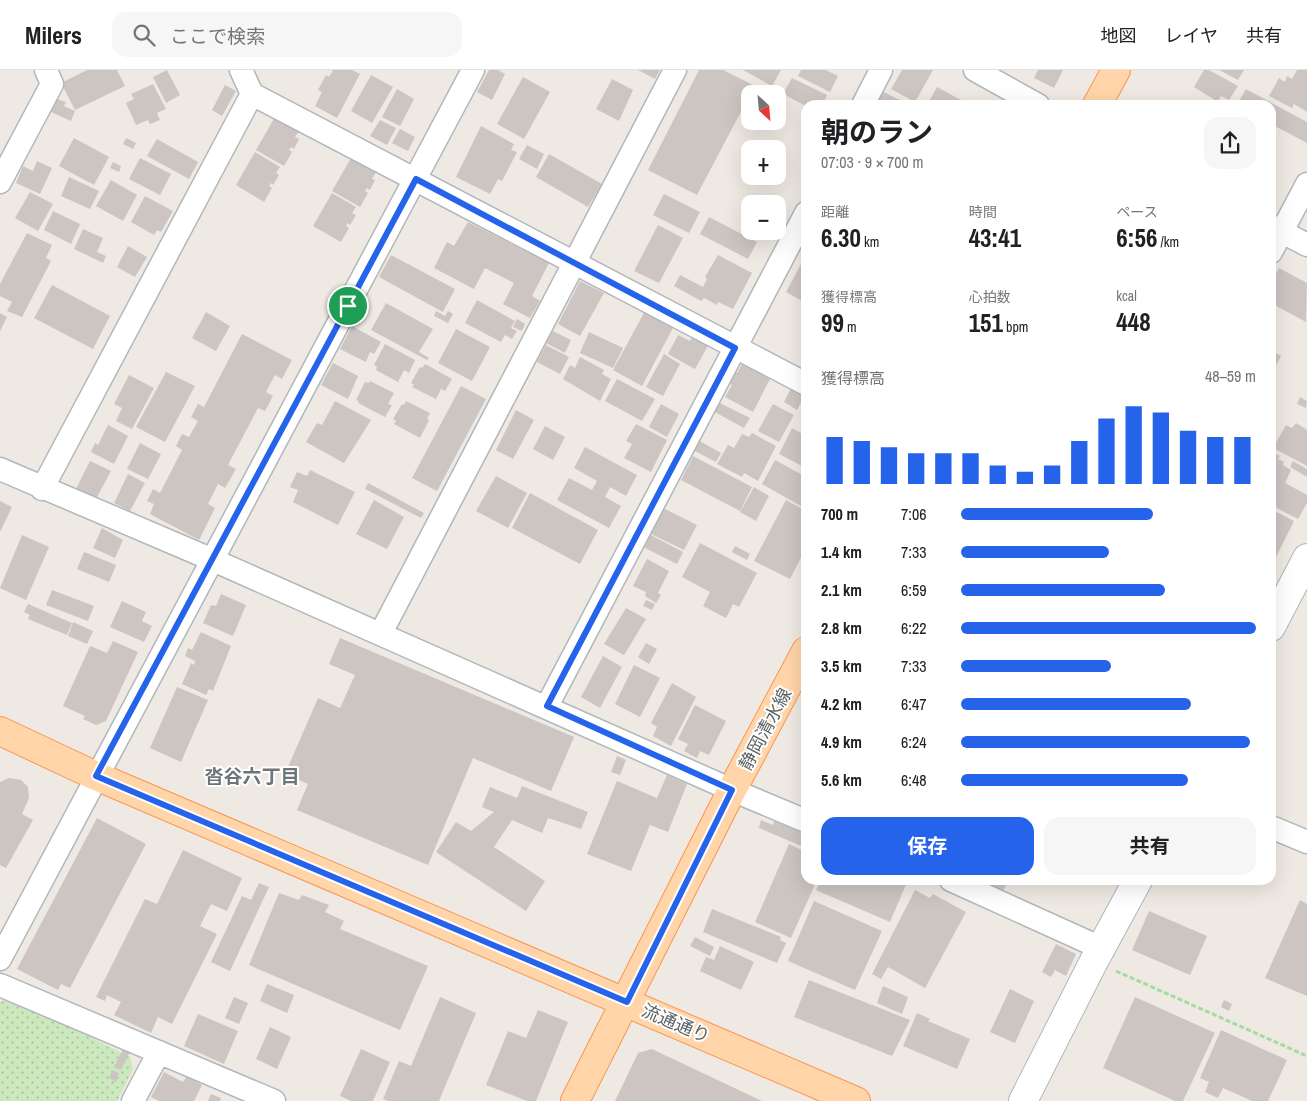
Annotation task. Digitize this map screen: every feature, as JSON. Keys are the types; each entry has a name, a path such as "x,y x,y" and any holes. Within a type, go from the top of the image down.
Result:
{"main road":[{"path":"1100,100 1116,70"},
{"name":"静岡清水線","path":"575,1101 627,1002 732,790 801,661"},
{"name":"流通通り","path":"0,731 96,776 856,1101"}],"street":[{"path":"0,182 52,84 46,70"},
{"path":"242,70 252,94 801,381"},
{"path":"0,958 473,70"},
{"path":"381,633 675,70"},
{"path":"866,100 881,70"},
{"path":"975,70 1029,100"},
{"path":"42,489 252,94"},
{"path":"1307,184 1277,229 1307,245"},
{"path":"547,706 801,222"},
{"path":"0,469 42,489 213,560 381,633 732,790 801,818"},
{"path":"1276,618 1307,558"},
{"path":"1276,828 1307,842"},
{"path":"961,885 1097,955"},
{"path":"1023,1101 1097,955 1135,885"},
{"path":"0,985 274,1101"},
{"path":"133,1101 159,1052"}],"path":[{"path":"1097,955 1307,1056"}],"green space":[{"path":"10,997 130,1057 133,1069 117,1101 0,1101 0,1002"}],"building":[{"path":"87,70 117,70 125,86 75,110 61,83"},
{"path":"167,70 180,95 166,103 153,77"},
{"path":"333,70 352,70 360,74 337,118 315,106 322,92 318,90 326,75 329,77"},
{"path":"489,70 498,70 505,74 492,100 477,92"},
{"path":"638,70 660,70 655,79"},
{"path":"699,70 723,70 753,85 741,85 741,112 697,195 648,170"},
{"path":"743,70 781,70 773,85"},
{"path":"801,70 826,70 838,76 830,92 798,76"},
{"path":"902,70 933,70 916,100 911,100 891,89"},
{"path":"1038,70 1063,70 1054,88 1034,78"},
{"path":"1204,70 1209,70 1238,86 1229,100 1221,96 1219,100 1215,100 1194,87"},
{"path":"1219,70 1244,70 1238,80"},
{"path":"1297,70 1307,70 1307,112 1294,104 1292,108 1269,96 1279,78 1285,82 1287,76 1292,79"},
{"path":"371,75 393,87 372,123 351,111"},
{"path":"523,77 550,92 524,139 497,124"},
{"path":"792,78 827,95 825,100 801,100 801,103 786,96 786,89"},
{"path":"612,79 633,90 619,121 596,109"},
{"path":"153,84 166,109 157,113 160,120 150,124 148,120 136,125 126,103 134,99 131,94"},
{"path":"225,85 236,91 222,116 212,110"},
{"path":"937,87 961,100 930,100"},
{"path":"397,89 414,99 400,126 382,117"},
{"path":"1246,89 1266,100 1240,100"},
{"path":"884,92 899,100 879,100"},
{"path":"57,99 66,102 64,106 75,111 71,121 51,112"},
{"path":"1276,105 1307,122 1307,143 1276,127"},
{"path":"275,117 299,131 295,137 299,139 294,149 291,147 289,150 292,152 284,166 256,150"},
{"path":"380,120 396,128 387,145 370,136"},
{"path":"481,126 514,144 511,150 517,152 502,181 498,179 490,194 456,177"},
{"path":"400,129 415,137 408,151 392,143"},
{"path":"74,138 109,157 94,185 59,166"},
{"path":"126,138 136,143 133,149 123,144"},
{"path":"157,139 198,162 189,179 147,156"},
{"path":"527,145 544,154 537,169 519,159"},
{"path":"255,152 280,167 276,173 279,175 273,185 271,183 269,186 272,188 264,202 236,185"},
{"path":"549,154 602,184 588,207 536,177"},
{"path":"140,158 171,174 160,195 129,179"},
{"path":"351,158 376,172 372,179 375,180 370,190 367,188 365,191 368,193 360,207 332,191"},
{"path":"37,161 52,168 40,194 16,183 23,166 33,171"},
{"path":"113,162 121,166 119,172 110,168"},
{"path":"69,177 99,191 90,209 61,196"},
{"path":"111,180 137,195 123,221 96,206"},
{"path":"30,192 53,204 38,231 15,218"},
{"path":"332,193 356,207 352,213 356,215 350,225 348,223 346,226 349,228 341,242 313,226"},
{"path":"664,194 700,212 689,233 653,215"},
{"path":"145,196 173,211 161,232 157,230 154,235 131,222"},
{"path":"53,211 80,224 71,244 44,230"},
{"path":"709,217 741,234 741,240 753,240 757,242 748,259 700,234"},
{"path":"468,222 549,263 532,296 540,301 530,318 503,304 514,283 485,268 474,289 434,268 447,242 454,246"},
{"path":"658,225 683,238 659,283 634,271"},
{"path":"83,229 103,238 97,252 106,256 103,263 74,249"},
{"path":"27,233 52,245 46,258 51,261 22,317 7,311 12,302 0,296 0,284"},
{"path":"128,246 147,257 135,277 117,267"},
{"path":"391,255 455,289 443,312 379,277"},
{"path":"718,255 752,273 733,309 718,302 717,305 704,298 701,301 674,286 680,275 703,287 707,279 705,277"},
{"path":"801,264 801,300 786,292"},
{"path":"1279,268 1307,283 1306,322 1276,306 1276,273"},
{"path":"580,281 604,293 580,336 558,324"},
{"path":"52,285 110,316 93,349 34,318"},
{"path":"477,300 515,321 511,328 517,331 512,339 505,335 501,342 465,323"},
{"path":"386,303 433,329 419,352 429,358 427,360 371,330"},
{"path":"436,311 445,316 448,311 453,314 448,323 434,316"},
{"path":"645,311 674,326 642,386 613,370"},
{"path":"206,312 230,326 216,351 192,338"},
{"path":"0,313 7,317 0,331"},
{"path":"517,319 525,324 522,331 513,327"},
{"path":"352,326 381,342 374,354 370,352 366,362 340,349"},
{"path":"456,329 490,347 472,381 438,363"},
{"path":"553,331 571,340 565,353 546,343"},
{"path":"589,332 623,348 613,368 580,353"},
{"path":"242,334 292,360 282,379 275,375 266,392 273,396 265,411 258,408 228,465 236,469 225,488 218,484 208,504 215,508 199,540 150,514 154,504 147,501 153,489 160,493 182,450 176,446 182,434 189,437 198,421 191,417 198,404 204,407"},
{"path":"678,335 690,341 693,335 709,344 695,369 668,354"},
{"path":"385,344 415,360 409,373 404,370 398,382 376,370 377,367 374,365"},
{"path":"546,345 569,357 560,374 537,362"},
{"path":"1276,353 1281,356 1276,366"},
{"path":"664,354 680,364 663,396 646,387"},
{"path":"580,357 604,370 602,374 611,379 600,401 563,379 570,365 575,368"},
{"path":"333,363 358,376 348,399 321,385"},
{"path":"425,364 452,379 445,391 441,389 436,399 412,387 414,385 411,383 420,367 422,368"},
{"path":"742,364 770,379 753,412 725,397 732,385 728,382 734,371 737,373"},
{"path":"166,372 195,386 165,442 136,427"},
{"path":"129,375 154,388 132,429 116,421 122,408 114,404"},
{"path":"617,379 655,399 642,421 605,401"},
{"path":"370,381 394,393 388,404 392,405 385,417 358,403 359,401 356,400 365,382 369,383"},
{"path":"461,386 486,399 437,491 412,478"},
{"path":"791,388 801,393 801,402 797,410 784,402"},
{"path":"1300,397 1307,401 1306,408 1297,404"},
{"path":"335,401 371,420 344,463 306,442 317,423 322,425"},
{"path":"406,401 430,413 427,419 429,420 420,438 394,424 396,421 393,419"},
{"path":"716,401 750,418 744,428 711,410"},
{"path":"661,404 679,414 667,437 649,427"},
{"path":"773,404 794,415 779,442 758,431"},
{"path":"516,410 534,420 513,459 496,450"},
{"path":"1296,423 1307,430 1307,466 1276,450 1276,443 1286,425 1292,428"},
{"path":"636,424 667,440 651,472 624,458 632,444 626,441"},
{"path":"108,425 128,436 114,464 91,452 95,443 98,445"},
{"path":"545,426 565,437 553,460 533,449"},
{"path":"792,428 801,433 801,465 779,454"},
{"path":"752,433 776,446 758,481 744,473 742,477 717,464 728,445 734,448 742,434 749,437"},
{"path":"698,440 721,453 716,462 693,450"},
{"path":"140,443 161,454 148,479 127,469"},
{"path":"585,447 637,475 626,496 610,487 605,497 621,506 609,528 557,500 569,478 592,490 597,481 574,468"},
{"path":"1276,454 1280,456 1278,459 1284,462 1283,465 1291,470 1285,483 1307,495 1307,503 1298,519 1276,508"},
{"path":"693,456 752,487 740,511 681,480"},
{"path":"775,460 801,474 801,506 762,484"},
{"path":"90,461 111,471 96,499 76,489"},
{"path":"1293,461 1307,469 1307,477 1290,467"},
{"path":"310,470 355,492 338,525 293,502 298,490 290,487 297,472 307,476"},
{"path":"128,474 145,483 130,511 114,503"},
{"path":"496,476 527,493 508,528 476,511"},
{"path":"368,483 424,513 421,518 365,489"},
{"path":"754,487 769,496 756,521 740,512"},
{"path":"530,493 598,530 580,564 512,528"},
{"path":"374,500 404,517 387,549 356,534"},
{"path":"786,500 801,508 801,558 790,579 754,561"},
{"path":"0,501 12,507 0,532"},
{"path":"661,507 697,525 684,550 647,532"},
{"path":"1276,512 1294,521 1276,557"},
{"path":"102,528 123,540 115,558 93,548"},
{"path":"647,533 683,552 677,564 641,546"},
{"path":"22,535 49,547 26,600 0,588"},
{"path":"700,543 757,573 739,607 733,604 726,618 703,606 710,592 682,577"},
{"path":"735,546 750,554 747,560 732,552"},
{"path":"84,552 116,565 109,582 77,569"},
{"path":"647,559 669,571 658,593 661,595 656,603 645,596 646,592 633,586"},
{"path":"52,590 94,606 88,621 46,605"},
{"path":"221,594 246,605 233,636 203,623 211,605 216,606"},
{"path":"646,600 655,604 652,610 643,606"},
{"path":"122,601 146,612 142,621 152,626 144,642 110,627"},
{"path":"28,604 72,623 67,635 28,619 30,615 24,612"},
{"path":"626,608 646,619 624,655 604,644"},
{"path":"73,622 93,631 87,644 68,636"},
{"path":"201,632 231,646 213,691 209,689 206,695 182,684 191,663 194,665 195,661 185,656 188,648 192,650"},
{"path":"340,638 574,737 551,791 473,758 428,865 297,810 308,784 285,774 318,698 340,708 355,675 329,664"},
{"path":"113,641 138,652 106,721 96,725 83,719 85,716 63,706 90,646 107,653"},
{"path":"646,643 657,649 649,664 638,657"},
{"path":"603,656 622,667 600,708 581,697"},
{"path":"634,665 660,678 640,717 615,704"},
{"path":"672,683 696,697 671,746 653,736 657,727 651,723"},
{"path":"177,687 208,700 181,762 150,748"},
{"path":"695,705 726,721 709,755 700,751 697,758 684,751 688,744 678,739"},
{"path":"617,756 626,760 620,775 611,772"},
{"path":"667,775 687,784 668,832 650,825 631,871 587,854 617,781 657,798"},
{"path":"9,778 21,780 28,787 29,798 22,814 33,820 6,868 0,865 0,782"},
{"path":"522,786 588,812 581,829 548,818 542,833 512,820 494,847 545,881 526,911 436,852 456,822 471,831 494,812 482,807 490,787 517,798"},
{"path":"97,818 146,844 70,988 61,984 58,990 17,969"},
{"path":"761,820 773,825 774,821 801,832 801,846 759,828"},
{"path":"789,844 801,850 801,885 815,885 791,938 755,922"},
{"path":"183,850 242,878 227,911 211,904 200,926 217,934 172,1024 158,1017 151,1033 114,1015 121,1002 107,995 105,1001 96,997 145,899 157,904"},
{"path":"259,883 269,887 230,971 211,962 242,896 251,900"},
{"path":"818,885 906,885 890,922 816,890"},
{"path":"990,885 1006,885 1003,891"},
{"path":"915,890 930,898 933,894 966,912 925,988 888,967 881,979 872,974"},
{"path":"279,893 299,900 302,895 329,905 325,912 344,921 340,929 428,966 400,1030 249,965"},
{"path":"1300,900 1307,904 1307,996 1265,978"},
{"path":"814,901 882,931 855,990 788,961"},
{"path":"712,909 781,937 780,940 786,943 777,963 703,932"},
{"path":"1149,911 1207,936 1190,975 1132,950"},
{"path":"695,937 714,947 710,956 690,946"},
{"path":"1056,944 1076,954 1066,976 1055,970 1051,977 1042,972"},
{"path":"720,946 754,962 741,990 700,971 706,957 714,960"},
{"path":"809,980 910,1020 892,1056 794,1017"},
{"path":"267,984 294,995 287,1013 260,1001"},
{"path":"883,986 908,997 902,1014 877,1003"},
{"path":"1010,989 1034,1001 1015,1043 990,1032"},
{"path":"234,997 248,1003 239,1024 225,1018"},
{"path":"440,997 476,1013 439,1101 389,1101 383,1099 399,1061 411,1066"},
{"path":"1135,997 1215,1033 1183,1101 1175,1101 1103,1068"},
{"path":"1224,1000 1232,1004 1229,1011 1221,1007"},
{"path":"538,1010 568,1022 536,1101 527,1101 486,1085 508,1031 526,1038"},
{"path":"917,1013 930,1019 928,1021 970,1039 957,1069 903,1046"},
{"path":"198,1014 238,1031 224,1064 184,1046"},
{"path":"270,1027 291,1037 277,1069 256,1059"},
{"path":"1221,1030 1287,1060 1268,1101 1252,1101 1223,1088 1218,1098 1205,1092 1209,1082 1200,1078"},
{"path":"123,1049 130,1052 121,1070 114,1067"},
{"path":"361,1049 390,1062 373,1101 351,1101 340,1096"},
{"path":"652,1049 762,1101 615,1101 638,1053"},
{"path":"112,1070 119,1073 116,1082 109,1078"},
{"path":"164,1072 183,1082 187,1076 202,1085 194,1101 159,1101 151,1097"},
{"path":"211,1094 221,1098 220,1101 208,1101"}],"district":[{"name":"沓谷六丁目","path":"252,776"}],"route":[{"path":"416,179 735,348 547,706 732,790 627,1002 96,776 348,306 416,179"}]}
